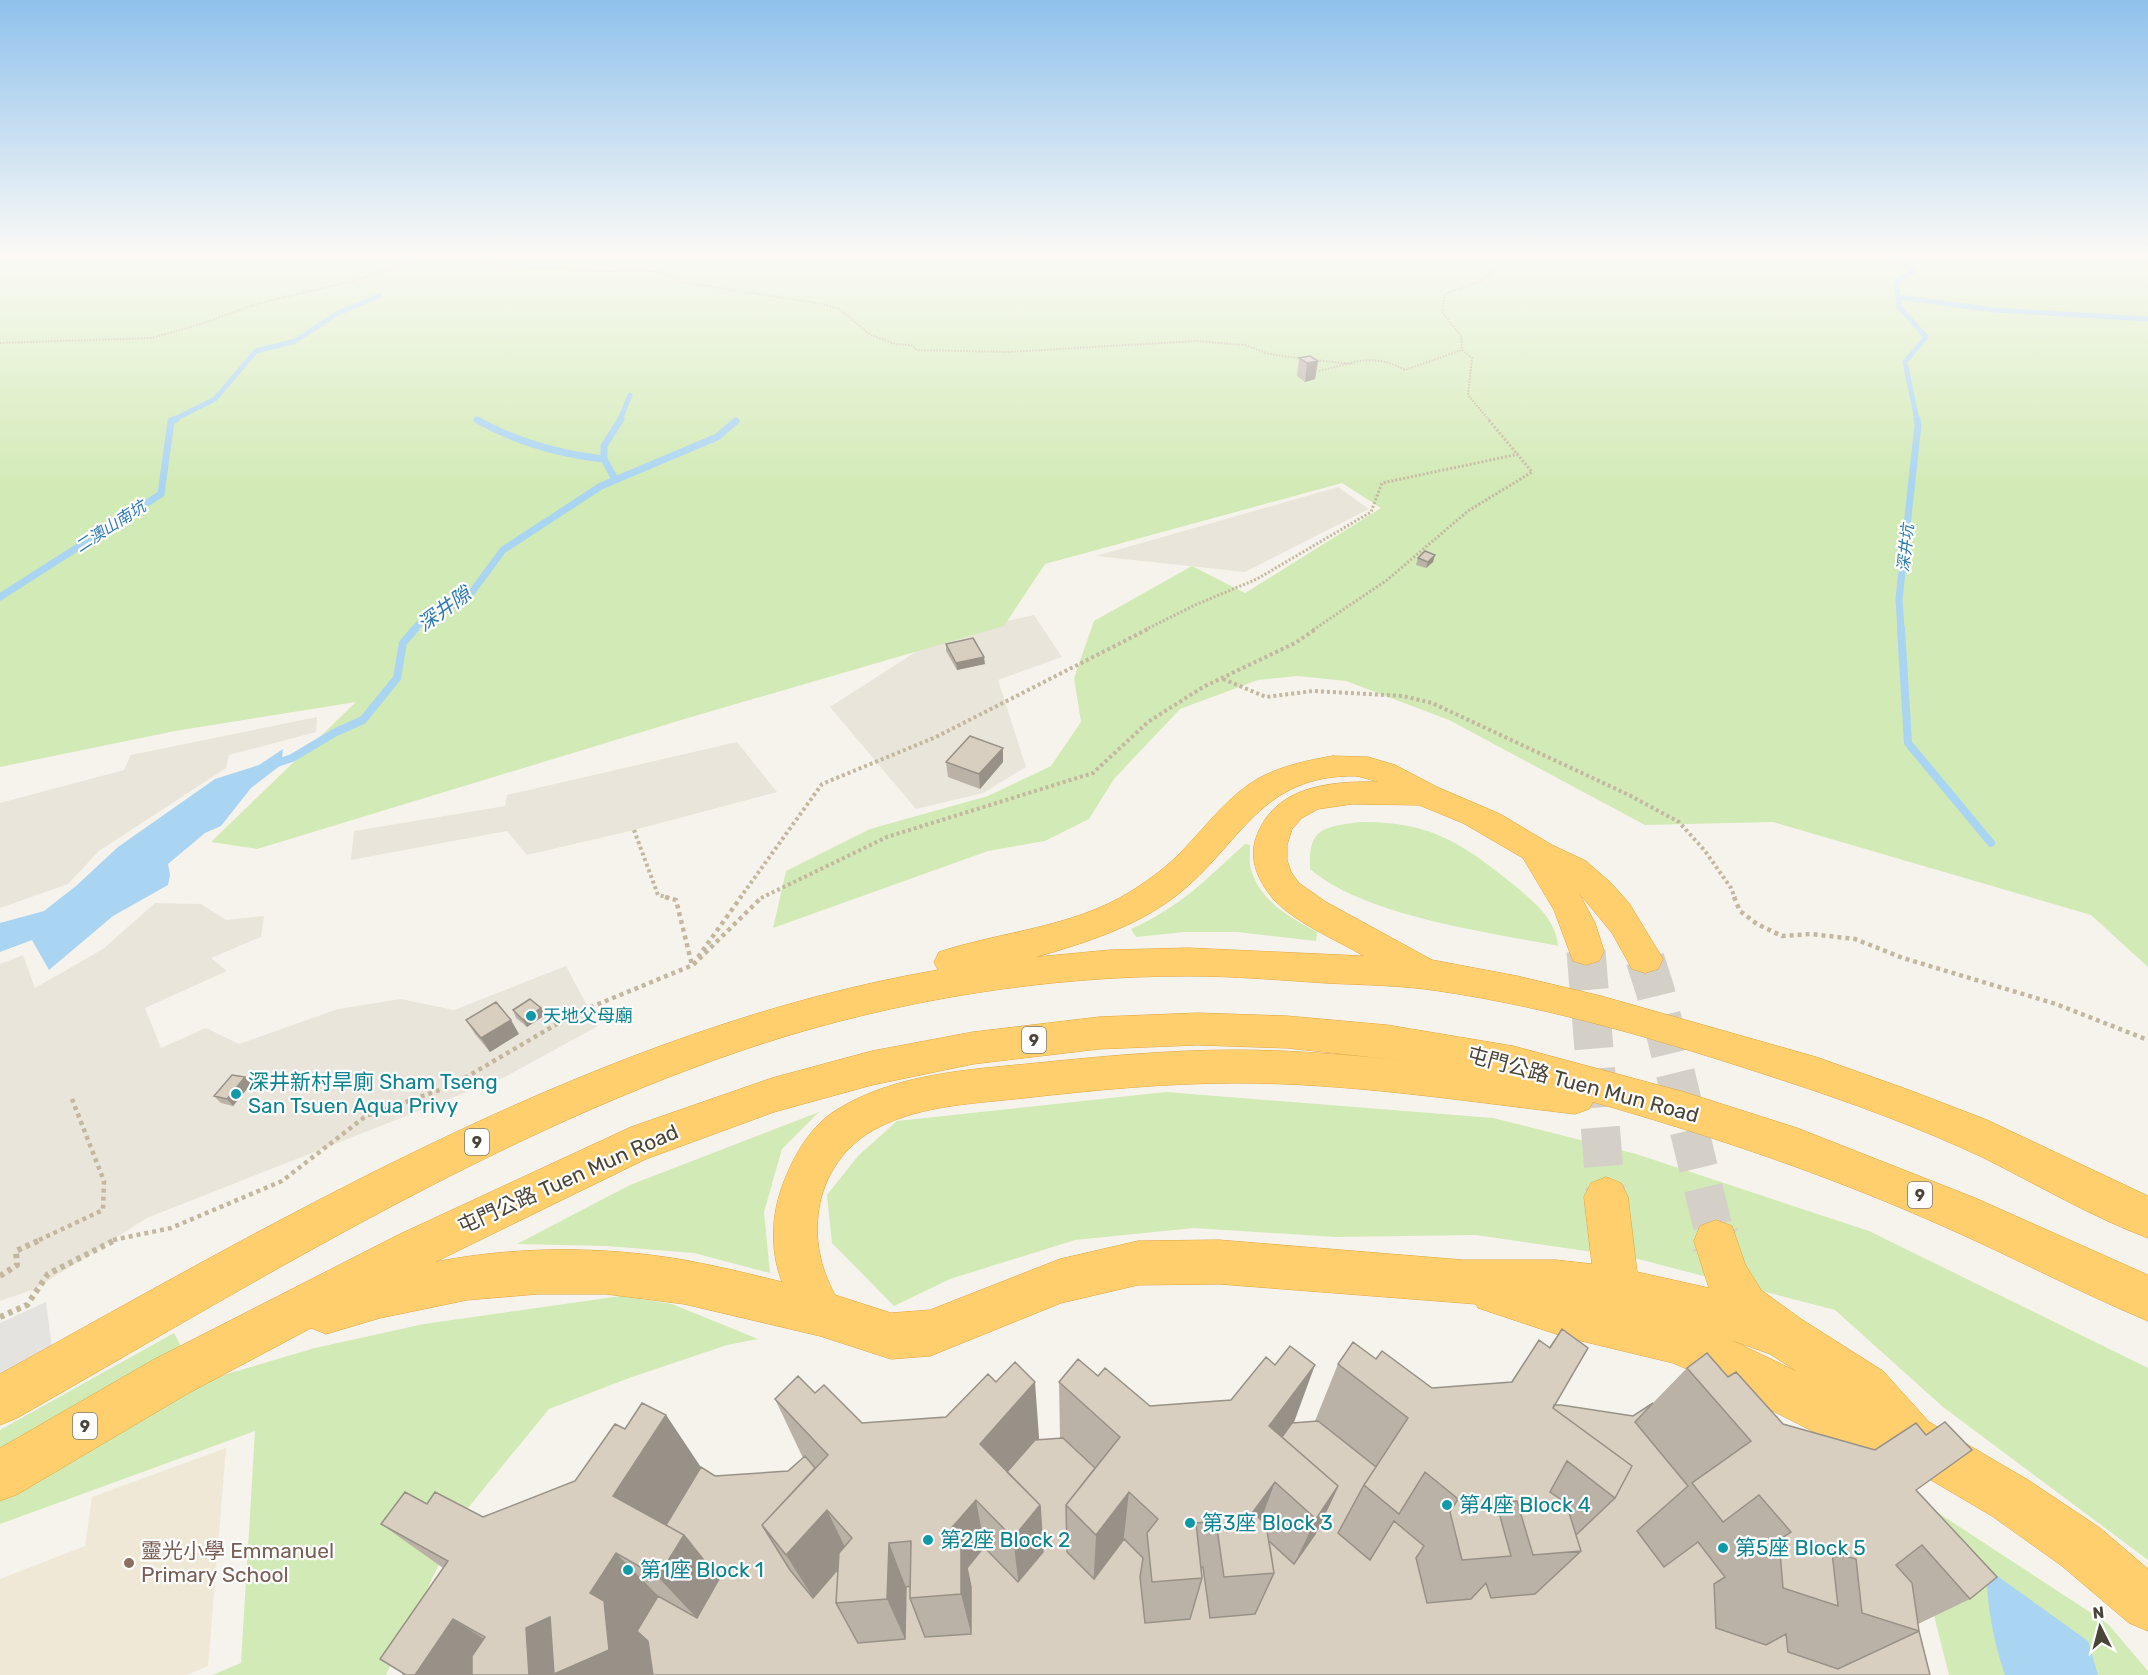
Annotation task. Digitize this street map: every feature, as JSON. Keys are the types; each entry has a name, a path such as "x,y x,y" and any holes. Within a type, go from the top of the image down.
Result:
{"highway":[{"path":"822,1011 903,977 944,964 1062,936 1130,908 1165,887 1181,874 1256,796 1292,776 1320,769 1343,767 1377,770 1426,795 1483,819 1535,850 1577,871 1597,891 1626,927 1645,959"},
{"path":"1426,795 1345,793 1312,799 1287,813 1278,822 1271,840 1269,855 1274,873 1293,896 1323,917 1426,974"},
{"path":"1535,850 1550,878 1570,904 1578,921 1586,951"},
{"name":"9","path":"0,1401 423,1169 571,1099 712,1044 822,1011 869,999 961,981 1040,971 1169,962 1256,963 1426,974 1504,988 1579,1006 1808,1070 1970,1133 2148,1218"},
{"name":"屯門公路 Tuen Mun Road","path":"0,1476 170,1377 414,1250 631,1146 772,1095 825,1079 924,1056 1089,1034 1167,1030 1244,1030 1334,1036 1387,1041 1513,1063 1684,1110 1797,1147 2011,1234 2148,1298"},
{"path":"820,1313 799,1265 796,1237 797,1205 803,1183 814,1159 845,1126 871,1111 920,1095 1099,1073 1211,1067 1267,1067 1514,1090 1684,1110"},
{"path":"1606,1197 1617,1290 1644,1318 1675,1340"},
{"path":"1716,1241 1725,1273 1745,1306 1784,1336 1866,1388 1911,1440"},
{"path":"268,1326 380,1296 467,1278 538,1272 606,1272 684,1282 820,1313 891,1336 930,1333 1060,1281 1138,1263 1219,1262 1464,1282 1557,1281 1617,1290 1723,1314 1784,1336"},
{"path":"1464,1282 1565,1314 1675,1340 1729,1363 1851,1425 1911,1440 2010,1498 2081,1547 2148,1604"}],"path":[{"path":"0,344 152,338 169,333"},
{"path":"869,333 895,344 911,345 917,350 1008,352 1196,341 1245,345 1269,354 1353,364"},
{"path":"0,1317 27,1305 48,1274 115,1239 171,1228 282,1181 366,1116 452,1086 574,1014 693,965 762,897 887,837 1093,773 1148,723 1203,687 1295,643 1387,580 1468,511 1532,472 1468,395 1472,358 1462,350 1459,333"},
{"path":"1319,371 1370,359 1389,361 1405,370 1462,350"},
{"path":"693,965 822,784 936,737 1195,605 1257,579 1371,512 1382,483 1519,454"},
{"path":"1222,679 1266,697 1313,691 1403,696 1439,705 1629,795 1678,822 1704,851 1731,888 1740,911 1757,924 1782,936 1811,934 1855,939 1903,958 2056,1004 2148,1040"},
{"path":"634,830 658,895 676,900 693,965"},
{"path":"0,1276 17,1266 16,1251 103,1210 104,1181 72,1099"}],"shaded area":[{"path":"1338,487 1369,509 1245,572 1096,556"},
{"path":"1034,615 1062,657 998,680 1026,767 983,793 916,809 830,707 942,635"},
{"path":"317,717 316,732 229,755 226,768 99,851 68,884 0,908 0,803 124,770 131,755"},
{"path":"737,742 777,792 634,830 527,855 507,831 351,860 354,831 505,806 507,795"},
{"path":"155,903 201,904 226,920 264,916 261,937 211,958 227,971 145,1008 161,1048 206,1028 239,1044 338,1009 401,999 454,1010 566,966 598,1026 505,1077 147,1218 35,1289 0,1301 0,964 23,955 35,988 103,949"},
{"path":"46,1302 54,1363 0,1393 0,1323"},
{"name":"靈光小學 Emmanuel Primary School","path":"226,1448 208,1666 187,1675 0,1675 0,1579 85,1546 92,1497"}],"green space":[{"path":"0,333 2148,333 2148,967 2091,915 1773,822 1645,825 1449,720 1346,681 1298,676 1258,680 1180,709 1114,779 1089,819 1045,841 988,851 773,928 786,871 870,829 988,796 1051,766 1081,722 1074,678 1094,621 1192,566 1245,593 1381,508 1342,483 1045,564 1004,626 688,718 257,849 211,842 356,702 175,731 0,767"},
{"path":"1360,822 1384,823 1425,830 1461,846 1514,885 1543,912 1553,927 1558,946 1463,928 1394,910 1362,899 1333,885 1310,869 1312,845 1320,832 1327,828"},
{"path":"1245,844 1250,845 1251,869 1261,890 1287,915 1317,932 1316,941 1237,932 1185,932 1136,937 1131,929 1179,901 1205,881"},
{"path":"1166,1092 1493,1118 1636,1154 1869,1231 2148,1368 2148,1560 1943,1407 1835,1310 1634,1258 1476,1235 1336,1237 1194,1228 1075,1240 950,1279 894,1306 832,1243 827,1195 858,1156 897,1121"},
{"path":"819,1112 782,1149 764,1212 770,1273 694,1253 607,1246 517,1244 630,1185"},
{"path":"621,1296 672,1304 758,1339 727,1345 629,1378 549,1409 463,1514 386,1675 212,1675 241,1663 255,1431 0,1524 0,1430 174,1333 200,1382 315,1348 424,1324"},
{"path":"1917,1499 2108,1624 2148,1671 2148,1675 1949,1675 1906,1504"}],"water":[{"path":"283,749 281,765 251,788 221,826 205,833 168,864 170,875 168,885 113,916 49,970 32,940 0,952 0,923 44,911 76,886 118,847 215,779 259,765"},
{"path":"1986,1568 2088,1641 2098,1675 2005,1675 1991,1622"}],"building":[{"path":"1310,356 1318,361 1307,363 1299,358"},
{"path":"1425,551 1435,555 1428,562 1418,558"},
{"path":"973,638 984,657 956,663 946,644"},
{"path":"970,736 1003,748 979,774 946,762"},
{"path":"530,999 541,1008 523,1020 513,1010"},
{"path":"496,1002 511,1020 481,1038 466,1020"},
{"path":"232,1075 245,1077 227,1099 214,1096"},
{"path":"1562,1329 1588,1348 1553,1408 1632,1466 1615,1498 1567,1461 1550,1492 1566,1503 1581,1551 1533,1555 1517,1501 1496,1502 1511,1556 1462,1560 1450,1512 1458,1499 1425,1472 1399,1514 1364,1485 1408,1418 1338,1364 1353,1342 1376,1359 1382,1351 1432,1388 1512,1382 1539,1340 1550,1348"},
{"path":"1290,1346 1315,1365 1269,1426 1338,1486 1316,1519 1275,1482 1253,1512 1266,1525 1274,1573 1224,1577 1216,1521 1196,1523 1202,1578 1152,1582 1147,1533 1158,1519 1129,1492 1096,1535 1066,1505 1120,1437 1059,1382 1078,1359 1098,1376 1105,1368 1150,1406 1231,1400 1266,1357 1275,1365"},
{"path":"1707,1353 1728,1377 1736,1372 1783,1424 1875,1450 1916,1423 1926,1435 1945,1422 1972,1450 1916,1490 1997,1577 1970,1599 1922,1545 1896,1565 1912,1583 1919,1631 1862,1613 1856,1559 1832,1552 1838,1606 1783,1588 1779,1540 1791,1532 1759,1495 1723,1522 1692,1483 1751,1441 1687,1368"},
{"path":"1015,1362 1035,1382 980,1444 1040,1505 1013,1538 976,1500 948,1532 961,1544 961,1594 910,1598 911,1541 889,1543 887,1599 836,1603 839,1553 852,1538 827,1510 786,1555 762,1525 828,1455 775,1399 798,1376 815,1393 824,1385 862,1423 946,1417 988,1374 996,1382"},
{"path":"642,1403 666,1415 613,1496 684,1535 658,1577 616,1553 590,1593 604,1601 609,1650 554,1674 550,1617 526,1628 529,1675 472,1675 472,1656 485,1637 453,1619 415,1675 406,1675 380,1659 448,1561 381,1524 405,1492 427,1504 435,1492 483,1517 575,1481 615,1424 625,1429"},
{"path":"1653,1403 1635,1422 1688,1486 1637,1531 1664,1567 1698,1542 1725,1577 1714,1584 1716,1628 1766,1645 1786,1634 1788,1652 1838,1669 1919,1631 1930,1675 653,1675 648,1641 637,1631 658,1596 697,1618 719,1579 684,1535 666,1525 701,1467 715,1476 788,1471 805,1456 815,1468 762,1525 790,1570 813,1598 838,1569 836,1603 858,1643 905,1639 906,1587 910,1586 910,1598 925,1637 971,1634 971,1587 967,1568 984,1547 1018,1582 1043,1552 1040,1505 1007,1472 1035,1440 1063,1438 1095,1468 1066,1505 1067,1552 1094,1579 1124,1539 1143,1558 1140,1577 1145,1623 1190,1619 1202,1578 1201,1567 1203,1567 1210,1618 1255,1614 1274,1573 1269,1541 1294,1564 1315,1534 1338,1486 1282,1437 1292,1423 1318,1421 1376,1467 1338,1533 1370,1560 1394,1521 1424,1546 1416,1558 1427,1603 1471,1599 1486,1583 1491,1598 1535,1594 1581,1551 1576,1535 1615,1498 1632,1466 1553,1408 1554,1405 1633,1416"}],"waterway":[{"name":"二澳山南坑","path":"173,420 215,399 256,351 295,341 307,333"},
{"name":"深井坑","path":"1917,420 1905,362 1926,337 1923,333"},
{"path":"620,420 630,395"},
{"name":"二澳山南坑","path":"0,597 161,494 171,421 176,419"},
{"path":"604,459 604,446 621,419"},
{"name":"深井坑","path":"1901,630 1899,599 1917,419"},
{"path":"477,420 507,435 538,446 604,459"},
{"name":"深井隙","path":"414,630 420,623 469,596 503,550 601,486 717,437 736,421"},
{"path":"604,459 615,479"},
{"name":"深井隙","path":"271,765 292,758 334,733 363,720 397,678 403,643 415,629"},
{"name":"深井坑","path":"1901,629 1908,743 1991,843"}],"tunnel":[{"path":"1586,951 1606,1197"},
{"path":"1645,959 1655,990 1716,1240"}],"place":[{"name":"天地父母廟","path":"531,1016"},
{"name":"深井新村旱廁 Sham Tseng San Tsuen Aqua Privy","path":"236,1094"},
{"name":"第4座 Block 4","path":"1447,1505"},
{"name":"第3座 Block 3","path":"1190,1523"},
{"name":"第2座 Block 2","path":"928,1540"},
{"name":"第5座 Block 5","path":"1723,1548"},
{"name":"靈光小學 Emmanuel Primary School","path":"129,1563"},
{"name":"第1座 Block 1","path":"628,1570"}]}
